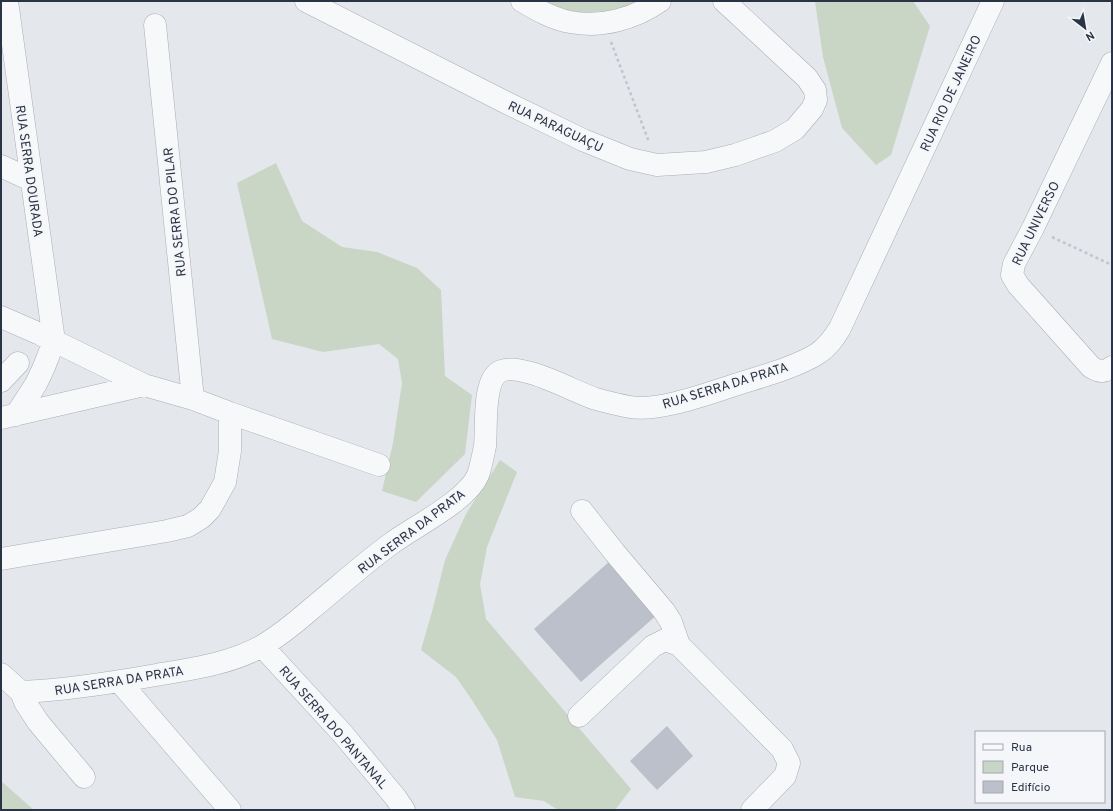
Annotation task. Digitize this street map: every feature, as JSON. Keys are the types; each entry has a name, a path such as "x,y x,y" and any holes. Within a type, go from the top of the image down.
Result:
{"street":[{"name":"RUA SERRA DOURADA","path":"7,1 5,20 31,180 54,341"},
{"name":"RUA PARAGUAÇU","path":"306,1 583,140 630,159 658,164 706,162 735,155 775,141 795,128 812,109 816,100 815,90 807,78 724,1"},
{"path":"522,1 548,15 569,22 604,23 629,17 660,1"},
{"name":"RUA RIO DE JANEIRO","path":"906,185 993,1"},
{"name":"RUA SERRA DO PILAR","path":"155,25 194,399"},
{"name":"RUA UNIVERSO","path":"1112,63 1033,228 1014,264 1012,275 1018,285 1092,367 1099,372 1112,367"},
{"path":"1,166 31,180"},
{"name":"RUA SERRA DA PRATA","path":"21,692 56,691 217,663 242,655 262,646 288,628 392,543 452,503 469,488 478,476 485,446 488,400 492,380 495,375 505,369 515,369 528,372 596,399 634,408 653,407 672,404 759,378 805,360 820,352 832,341 840,328 906,185"},
{"path":"1,317 40,334 144,385 194,399 379,465"},
{"path":"9,416 36,384 54,341"},
{"path":"1,381 18,363"},
{"path":"9,416 144,385"},
{"path":"1,559 167,531 188,526 201,518 210,509 225,482 230,451 230,413"},
{"path":"582,511 664,611 671,622 678,645"},
{"path":"579,716 653,646 665,640 678,645 782,749 789,762 784,776 752,810"},
{"name":"RUA SERRA DO PANTANAL","path":"262,646 342,733 404,810"},
{"path":"1,674 21,692 38,722 84,777"},
{"path":"119,681 230,810"}],"path":[{"path":"604,23 658,164"},
{"path":"1033,228 1112,265"}],"green space":[{"path":"535,1 658,1 567,21"},
{"path":"815,1 913,1 930,26 891,155 876,165 842,128 823,57"},
{"path":"276,163 302,221 342,247 377,252 417,268 441,290 445,376 472,395 465,454 416,502 382,491 393,443 402,383 398,359 379,344 323,352 272,339 237,183"},
{"path":"500,460 517,472 487,547 480,584 486,619 631,789 615,810 558,810 544,801 515,797 497,740 472,700 456,677 421,650 445,560 466,514"},
{"path":"1,781 34,810 1,810"}],"building":[{"path":"611,560 659,613 581,682 534,629"},
{"path":"667,726 693,756 657,790 630,761"}]}
